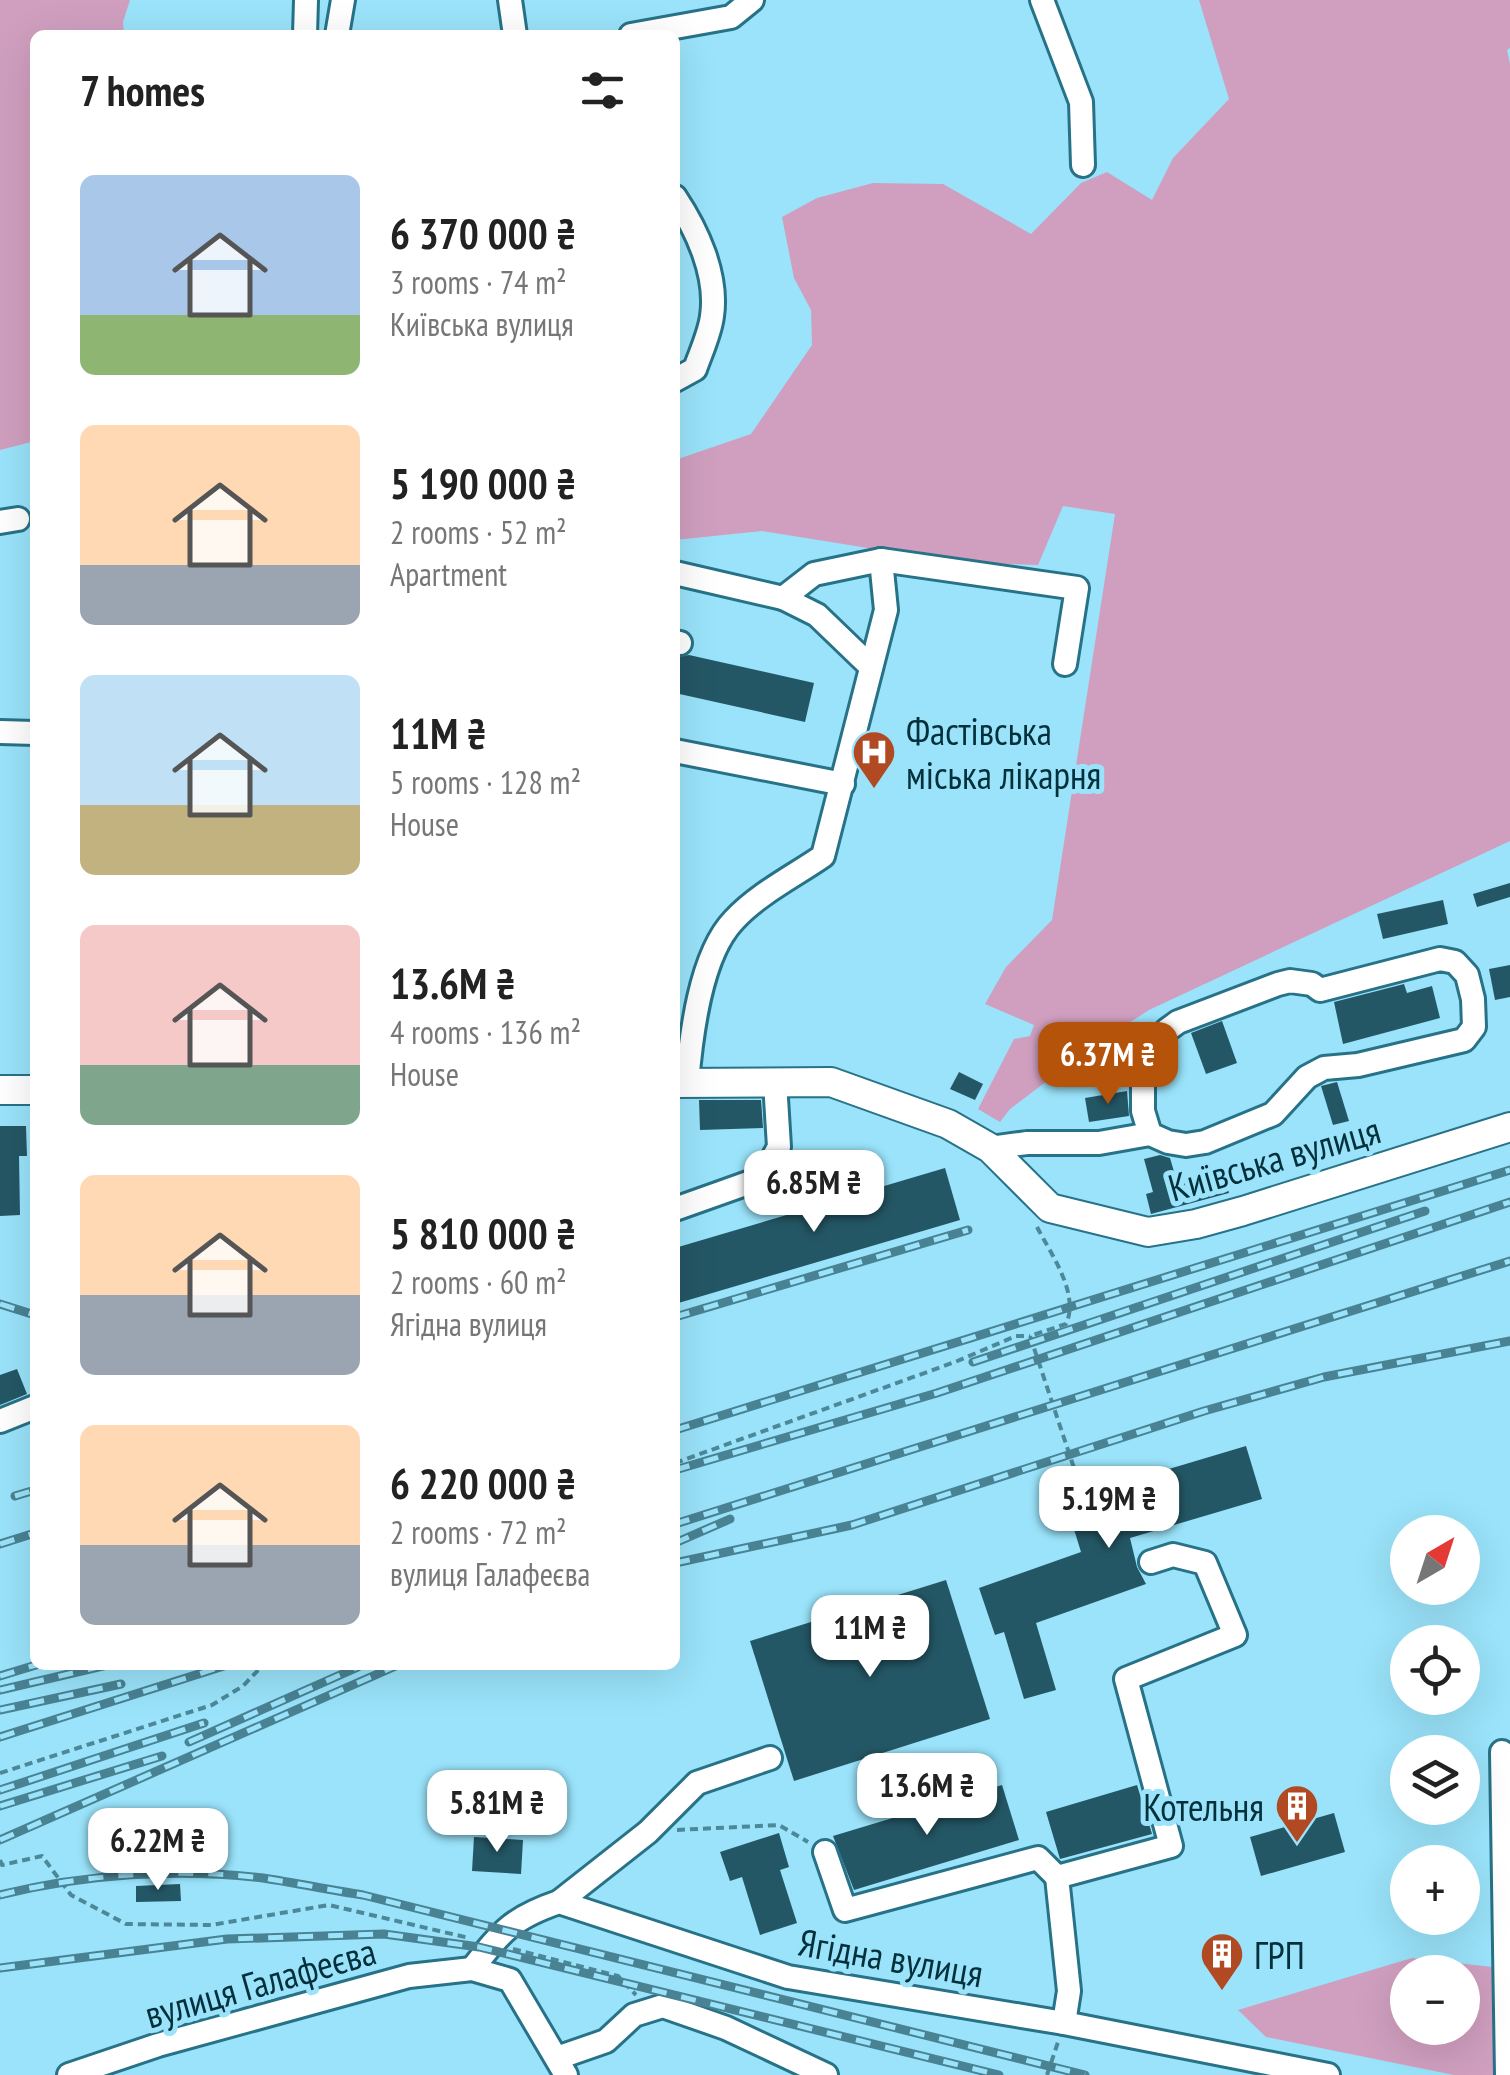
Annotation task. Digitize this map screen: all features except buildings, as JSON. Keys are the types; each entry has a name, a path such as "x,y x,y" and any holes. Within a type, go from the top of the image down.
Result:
{"main road":[{"name":"Київська вулиця","path":"681,1083 832,1082 948,1124 990,1148 1050,1208 1148,1232 1227,1216 1510,1128"},
{"path":"0,1090 30,1090"}],"street":[{"path":"304,30 306,0"},
{"path":"338,30 343,0"},
{"path":"510,0 514,30"},
{"path":"657,30 731,16 752,0"},
{"path":"1042,0 1082,102 1083,165"},
{"path":"680,205 696,229 710,278 712,316 695,369 680,377"},
{"path":"782,598 814,574 881,560 1076,588 1065,664"},
{"path":"681,1083 710,963 731,922 823,856 886,610 881,560"},
{"path":"680,574 782,598 817,615 871,668"},
{"path":"0,732 30,733"},
{"path":"680,752 843,784"},
{"path":"990,1148 1027,1143 1100,1143 1150,1134 1186,1145 1206,1142 1273,1114 1307,1077 1324,1068 1358,1065 1464,1040 1474,1027 1467,975 1455,962 1440,959 1320,990 1312,984 1290,981 1178,1022 1155,1044 1142,1074 1150,1134"},
{"path":"680,1207 762,1178 779,1146 775,1082"},
{"path":"0,1421 30,1409"},
{"path":"1058,1878 1171,1846 1126,1679 1235,1635 1205,1563 1173,1555 1151,1562"},
{"path":"1502,1752 1507,2075"},
{"path":"770,1758 696,1784 648,1832 558,1902 527,1913 502,1930 472,1969 510,1980 561,2067 606,2042 634,2014 662,2006 726,2028 826,2075"},
{"path":"825,1852 845,1910 1038,1858 1058,1878 1069,1991 1064,2023"},
{"name":"Ягідна вулиця","path":"558,1902 788,1976 1064,2023 1328,2075"},
{"name":"вулиця Галафеєва","path":"69,2075 158,2045 410,1976 472,1969"}],"path":[{"path":"680,1461 955,1362 1016,1336 1030,1336 1066,1324 1070,1314 1066,1284 1024,1200 1037,1196"},
{"path":"1030,1336 1078,1480"},
{"path":"0,1773 212,1705 243,1686 257,1670"},
{"path":"648,1832 779,1825 825,1852"},
{"path":"0,1860 2,1866 42,1856 71,1895 126,1924 211,1925 330,1905 618,1976 650,2009"},
{"path":"1047,2075 1064,2023"}],"shaded area":[{"path":"0,0 130,0 124,30 30,30 30,442 0,450"},
{"path":"1199,0 1510,0 1510,841 1149,1010 1093,1046 1010,1109 1000,1122 978,1109 1014,1039 1030,1036 1034,1025 985,1004 1006,967 1052,920 1115,514 1063,506 1038,565 955,562 762,531 680,539 680,458 751,434 812,345 811,310 794,278 782,217 817,198 873,183 943,184 1031,234 1081,183 1107,172 1152,200 1173,158 1229,99"},
{"path":"1390,1965 1390,2045 1480,2045 1480,1966 1510,1969 1510,2075 1454,2075 1266,2037 1238,2010"}],"railway":[{"path":"680,1428 1510,1170"},
{"path":"680,1469 937,1393 1510,1202"},
{"path":"973,1362 1425,1211"},
{"path":"680,1316 968,1230"},
{"path":"680,1522 1510,1261"},
{"path":"0,1304 30,1313"},
{"path":"680,1562 852,1525 1204,1411 1324,1377 1510,1341"},
{"path":"15,1496 30,1492"},
{"path":"680,1541 730,1519"},
{"path":"0,1544 30,1535"},
{"path":"0,1676 30,1667"},
{"path":"0,1690 86,1670"},
{"path":"0,1737 211,1670"},
{"path":"189,1742 351,1670"},
{"path":"0,1840 387,1670"},
{"path":"0,1710 121,1684"},
{"path":"0,1790 204,1723"},
{"path":"0,1806 162,1756"},
{"path":"0,1895 64,1882 131,1875 198,1873 275,1880 363,1895 1085,2075"},
{"path":"0,1968 227,1939 384,1934 479,1947 999,2075"}],"place":[{"name":"Фастівська міська лікарня","path":"874,790"},
{"name":"Котельня","path":"1297,1844"},
{"name":"ГРП","path":"1222,1992"}]}
